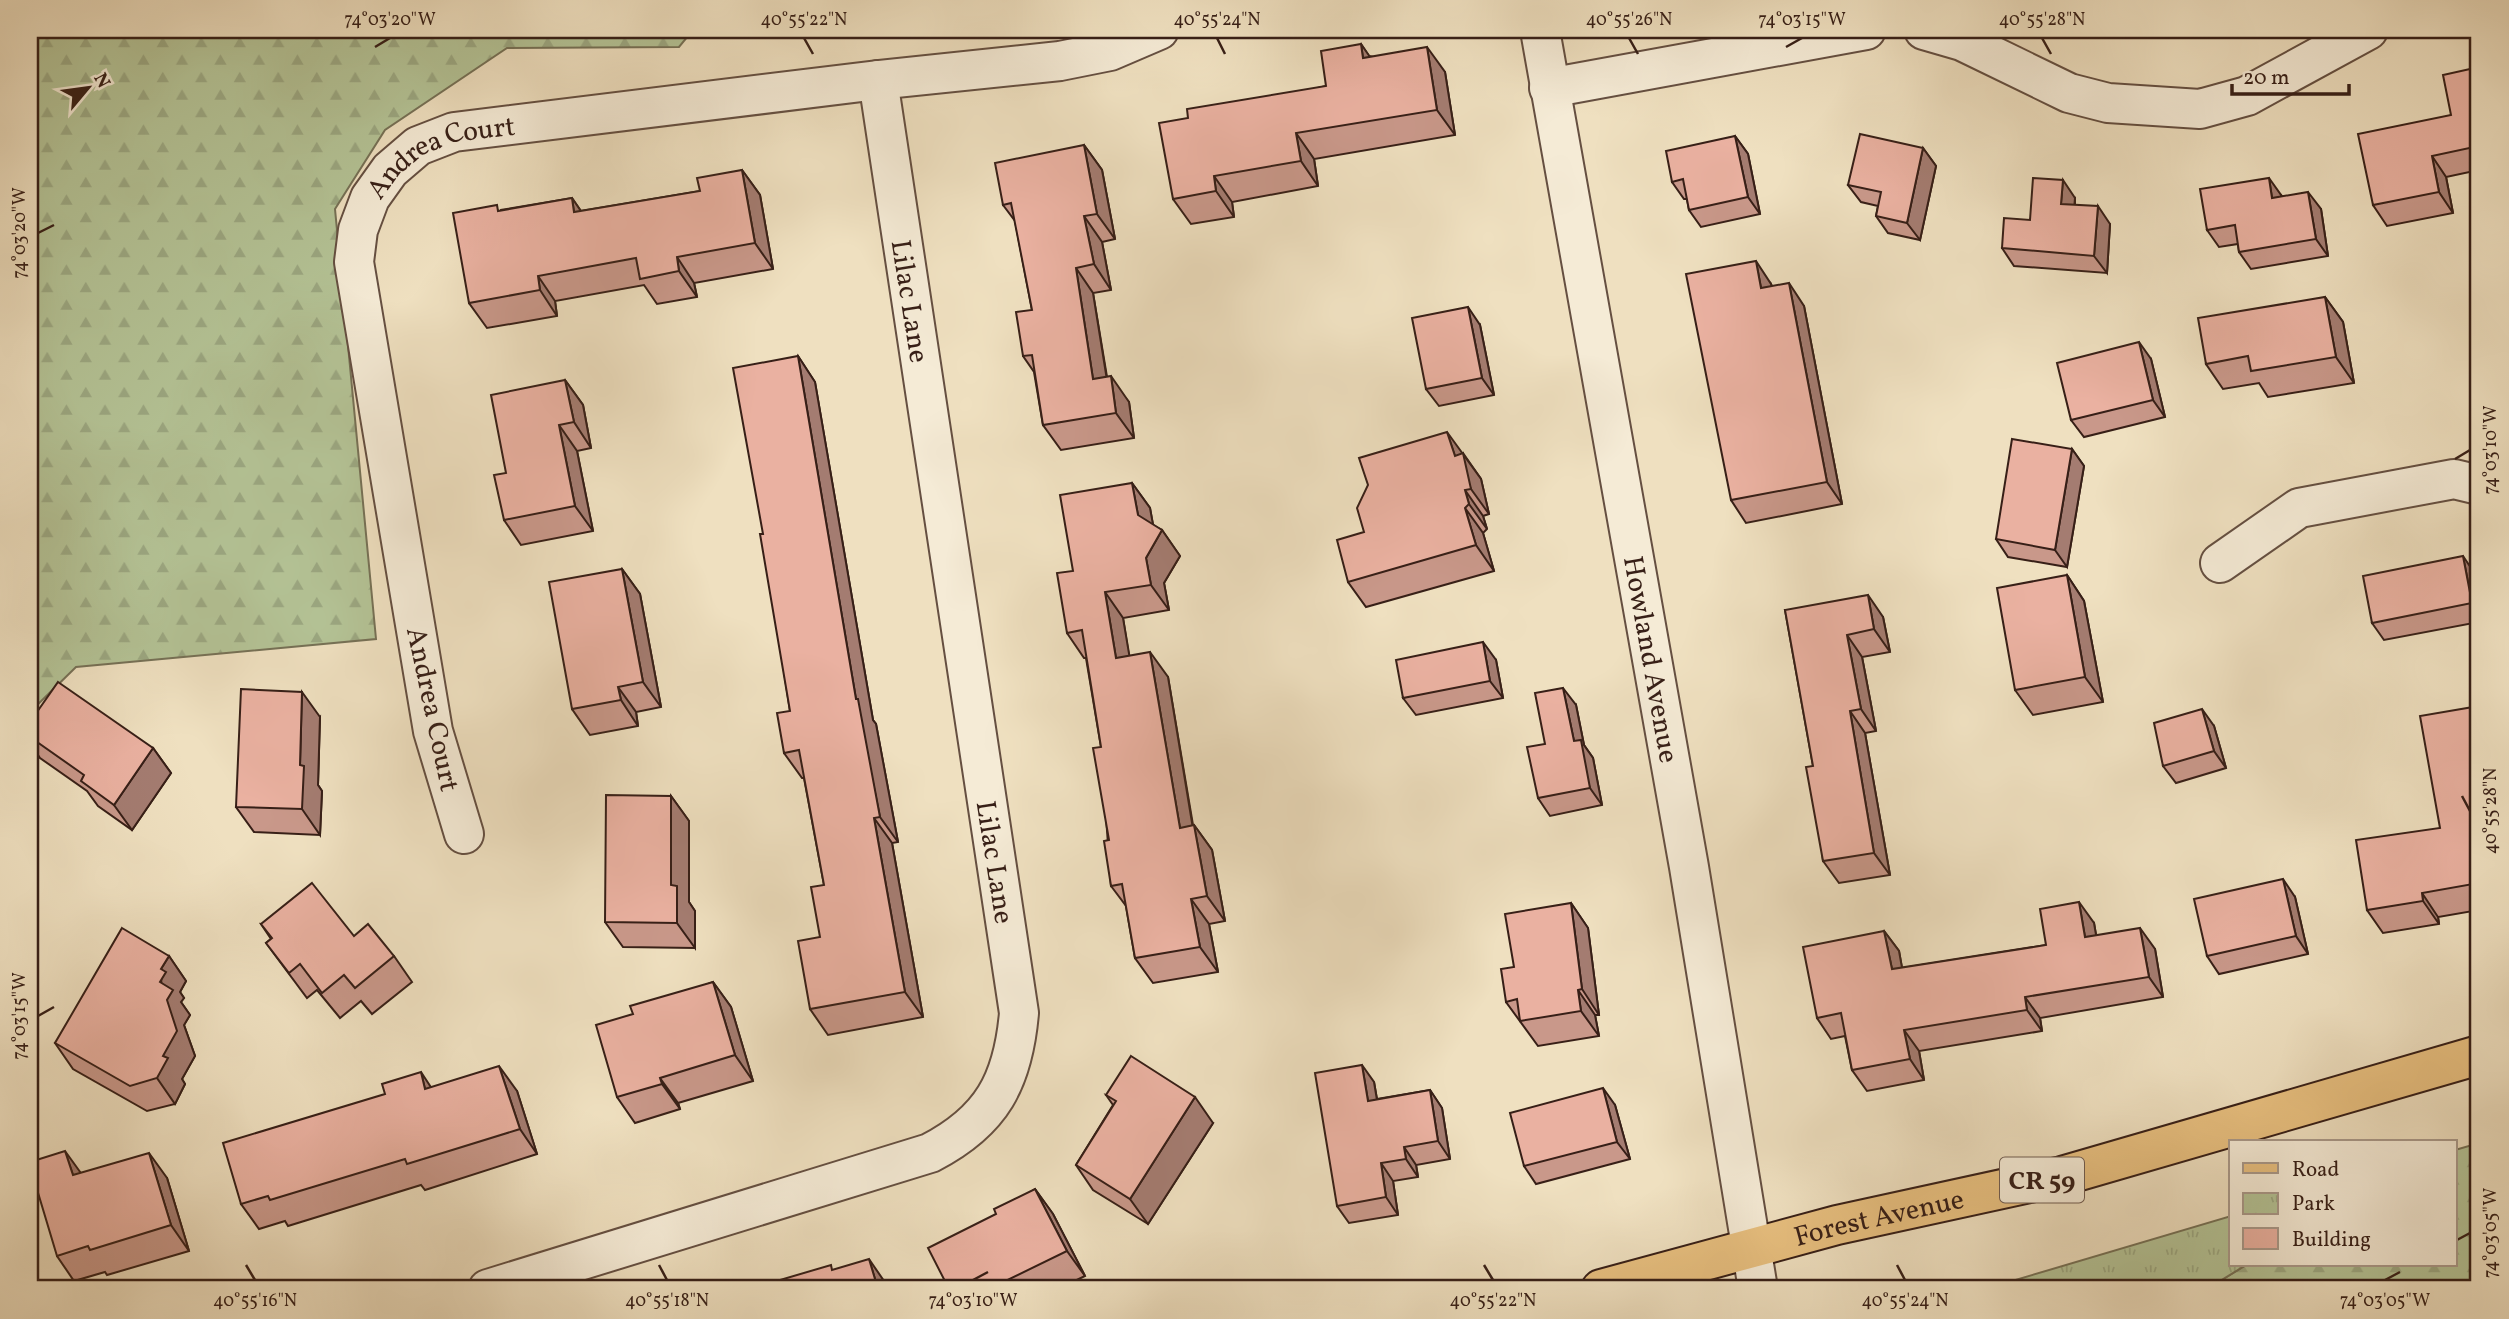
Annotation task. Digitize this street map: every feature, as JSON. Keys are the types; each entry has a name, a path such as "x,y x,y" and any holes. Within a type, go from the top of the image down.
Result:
{"main road":[{"name":"Forest Avenue","path":"1601,1289 1837,1225 2062,1176 2479,1055"}],"street":[{"name":"Andrea Court","path":"464,834 433,731 354,262 358,230 370,198 390,170 418,146 454,132 1091,55 1136,41 1159,30"},
{"name":"Howland Avenue","path":"1540,30 1689,867 1758,1289"},
{"path":"1549,88 1866,30"},
{"path":"1924,30 1962,41 2069,93 2108,103 2200,109 2248,96 2368,30"},
{"name":"Lilac Lane","path":"488,1289 930,1153 952,1141 981,1116 1003,1084 1016,1048 1019,1013 878,80"},
{"path":"2220,563 2299,508 2454,479 2479,485"}],"green space":[{"path":"30,30 693,30 679,47 507,48 385,130 335,209 376,639 76,667 30,712"},
{"path":"2479,1143 2479,1289 2207,1289 2244,1266 2456,1266 2456,1150"},
{"path":"2229,1217 2229,1266 2244,1266 2207,1289 1985,1289"}],"building":[{"path":"1361,44 1363,58 1427,47 1437,110 1296,133 1301,161 1214,176 1216,191 1173,199 1159,123 1188,118 1187,109 1326,86 1321,51"},
{"path":"2479,67 2479,146 2432,156 2439,192 2373,205 2358,134 2451,115 2443,75"},
{"path":"1860,134 1923,148 1907,223 1876,216 1881,192 1848,185"},
{"path":"1735,136 1748,197 1689,210 1683,179 1672,182 1666,151"},
{"path":"1084,145 1097,214 1084,216 1094,264 1076,268 1093,379 1111,376 1116,413 1043,425 1032,355 1023,356 1016,312 1032,310 1011,203 1003,205 995,163"},
{"path":"742,170 755,243 677,257 679,271 640,279 636,258 538,276 540,290 469,303 453,213 497,205 498,211 572,198 574,212 700,191 697,178"},
{"path":"2033,178 2063,180 2061,204 2098,206 2094,256 2002,248 2004,218 2030,220"},
{"path":"2269,178 2272,198 2308,192 2316,239 2239,252 2235,225 2207,230 2200,189"},
{"path":"1756,261 1761,288 1789,283 1827,482 1731,500 1686,274"},
{"path":"2325,297 2336,357 2251,371 2248,356 2206,364 2198,318"},
{"path":"1468,307 1482,378 1426,389 1412,318"},
{"path":"2139,342 2153,400 2071,420 2057,363"},
{"path":"798,356 856,699 880,817 874,818 905,992 810,1009 798,941 820,937 811,887 824,885 799,750 784,753 777,713 790,711 760,534 763,534 733,368"},
{"path":"565,380 574,422 559,425 575,506 504,520 494,475 506,473 491,395"},
{"path":"1447,432 1455,456 1463,453 1471,489 1465,490 1469,504 1465,508 1476,545 1348,582 1337,540 1364,532 1357,508 1368,485 1359,458"},
{"path":"2012,439 2072,449 2055,550 1996,539"},
{"path":"1132,483 1138,515 1162,530 1146,558 1151,585 1105,592 1116,658 1150,652 1180,828 1194,825 1207,896 1191,899 1200,947 1135,958 1122,884 1111,886 1104,841 1109,840 1093,748 1101,747 1082,630 1067,633 1057,573 1073,571 1060,495"},
{"path":"2463,556 2472,603 2372,623 2363,576"},
{"path":"622,569 643,682 618,687 621,700 572,709 549,582"},
{"path":"2067,575 2085,677 2015,690 1997,588"},
{"path":"1868,595 1874,629 1847,635 1861,709 1850,711 1874,853 1823,861 1806,767 1813,766 1785,610"},
{"path":"1483,642 1490,681 1403,698 1396,660"},
{"path":"58,682 153,748 114,805 81,781 84,775 30,737 30,722"},
{"path":"1563,688 1574,741 1581,740 1590,788 1538,798 1527,747 1545,744 1535,693"},
{"path":"241,689 302,692 302,809 236,807"},
{"path":"2479,706 2479,883 2422,893 2423,901 2367,910 2356,840 2440,828 2420,716"},
{"path":"2202,709 2214,751 2163,766 2154,723"},
{"path":"606,795 671,796 671,885 677,886 677,923 605,922"},
{"path":"2283,879 2296,936 2207,956 2194,899"},
{"path":"312,883 354,936 368,924 394,956 355,988 344,975 322,993 300,964 289,973 266,943 272,938 261,924"},
{"path":"2079,902 2085,937 2140,928 2149,977 2025,997 2027,1010 1904,1030 1910,1059 1852,1070 1841,1013 1817,1018 1803,947 1884,931 1892,969 2046,945 2040,909"},
{"path":"1571,903 1582,989 1578,990 1581,1011 1520,1021 1517,999 1506,1002 1501,969 1514,967 1505,914"},
{"path":"122,928 169,956 161,969 166,972 160,982 173,990 167,1000 177,1031 163,1056 168,1058 157,1078 130,1086 55,1043"},
{"path":"713,982 735,1055 660,1078 662,1084 617,1097 596,1025 633,1014 630,1006"},
{"path":"1131,1056 1195,1097 1130,1199 1076,1165 1116,1101 1106,1095"},
{"path":"1362,1065 1368,1101 1430,1090 1438,1141 1404,1147 1406,1159 1381,1163 1386,1197 1337,1206 1315,1073"},
{"path":"499,1066 520,1129 407,1164 405,1159 270,1200 268,1196 241,1204 223,1143 385,1094 382,1084 421,1072 425,1089"},
{"path":"1603,1088 1617,1142 1524,1166 1510,1113"},
{"path":"65,1151 73,1175 149,1153 171,1225 90,1250 88,1246 57,1256 30,1162"},
{"path":"1035,1189 1067,1251 989,1289 949,1289 928,1248 996,1214 994,1209"},
{"path":"869,1259 878,1289 765,1289 763,1285 831,1265 832,1270"}]}
